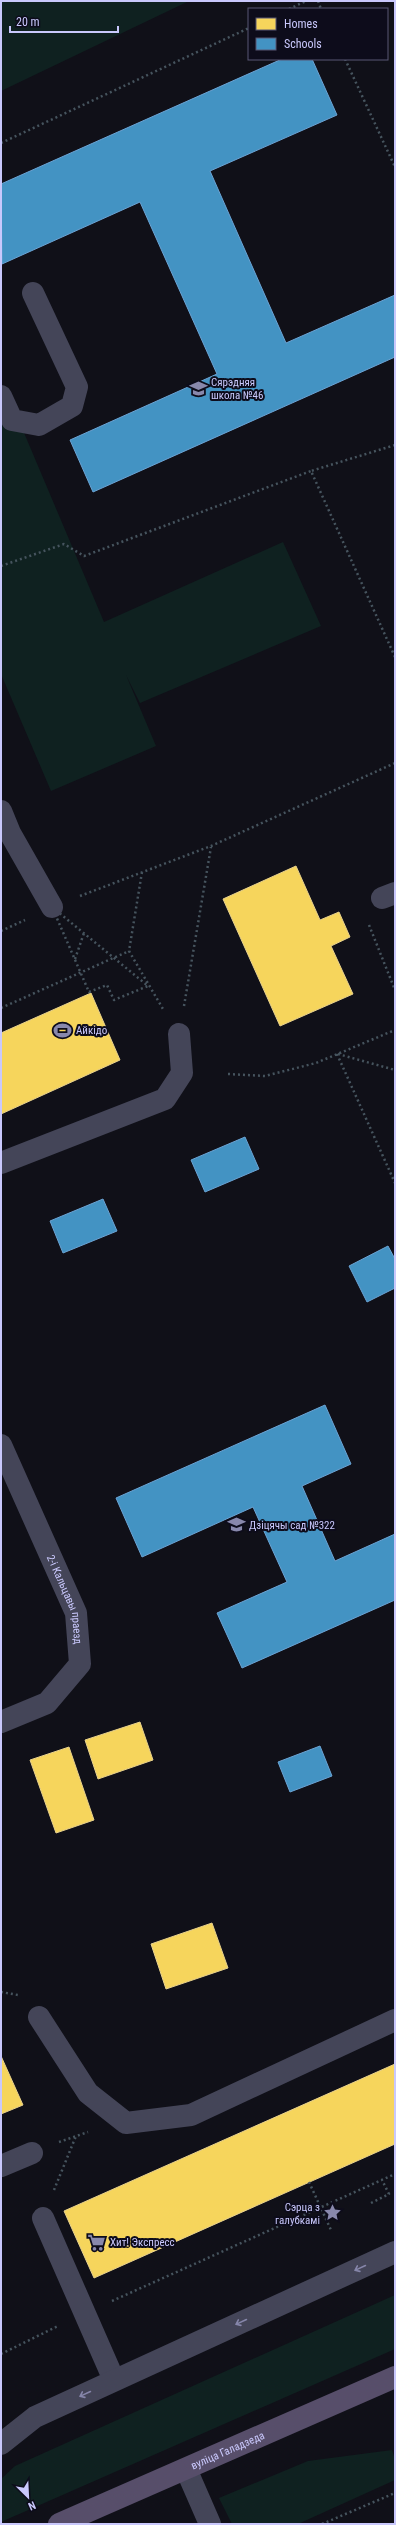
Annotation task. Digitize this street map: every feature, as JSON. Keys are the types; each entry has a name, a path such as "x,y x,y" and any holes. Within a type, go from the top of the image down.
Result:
{"main road":[{"name":"вуліца Галадзеда","path":"59,2524 395,2377"}],"street":[{"path":"1,396 12,420 39,425 72,406 77,387 33,293"},
{"path":"1,811 10,833 53,907"},
{"path":"1,1163 165,1099 182,1073 179,1034"},
{"name":"2-і Кальцавы праезд","path":"1,1445 76,1613 80,1664 47,1703 1,1722"},
{"path":"39,2017 88,2093 126,2122 191,2115 395,2020"},
{"path":"1,2166 32,2153"},
{"path":"43,2218 114,2380"},
{"path":"1,2444 35,2417 395,2252"},
{"path":"186,2468 210,2524"}],"path":[{"path":"291,8 306,1"},
{"path":"1,143 248,28"},
{"path":"345,60 395,167"},
{"path":"1,566 64,544 84,556 312,471 395,445"},
{"path":"312,471 395,657"},
{"path":"72,899 211,846 395,763"},
{"path":"179,1034 211,846"},
{"path":"142,872 129,951 148,986 179,1034"},
{"path":"53,907 148,986"},
{"path":"53,907 89,992 107,985 114,1000 148,986"},
{"path":"1,931 30,918"},
{"path":"75,960 84,933"},
{"path":"1,1008 129,951"},
{"path":"228,1074 265,1076 316,1063 395,1030"},
{"path":"337,1054 395,1070"},
{"path":"337,1054 395,1183"},
{"path":"43,2218 76,2135"},
{"path":"106,2304 395,2174"},
{"path":"371,2203 389,2194 382,2180"},
{"path":"309,2182 330,2230"},
{"path":"1,2354 84,2313"},
{"path":"322,2524 395,2492"}],"shaded area":[{"path":"1,1 189,1 1,91"},
{"path":"11,402 104,622 283,542 321,626 140,703 126,675 156,746 51,791 1,674 1,407"},
{"path":"395,2295 395,2349 1,2522 1,2479 15,2466"},
{"path":"392,2450 395,2459 395,2480 298,2524 232,2524 219,2498 308,2461"}],"building: Homes":[{"path":"296,866 320,920 339,912 350,937 331,946 353,994 280,1026 223,899"},
{"path":"91,993 120,1060 1,1114 1,1033"},
{"path":"140,1722 153,1760 98,1779 85,1740"},
{"path":"69,1747 94,1820 56,1833 30,1760"},
{"path":"212,1923 228,1968 166,1989 151,1944"},
{"path":"1,2056 23,2105 1,2114"},
{"path":"395,2064 395,2144 94,2278 64,2211"}],"building: Schools":[{"path":"280,60 312,60 337,115 210,171 286,343 395,295 395,357 93,492 70,440 217,374 140,202 2,264 1,184"},
{"path":"245,1137 259,1169 205,1192 191,1160"},
{"path":"103,1199 117,1231 63,1253 50,1221"},
{"path":"388,1246 395,1259 395,1288 367,1302 349,1266"},
{"path":"325,1405 351,1464 302,1486 335,1561 395,1534 395,1600 242,1668 217,1613 287,1582 253,1507 142,1557 116,1498"},
{"path":"320,1746 332,1776 290,1792 278,1762"}],"place":[{"name":"Сярэдняя школа №46","path":"198,388"},
{"name":"Айкідо","path":"63,1030"},
{"name":"Дзіцячы сад №322","path":"236,1525"},
{"name":"Сэрца з галубкамі","path":"333,2213"},
{"name":"Хит! Экспресс","path":"97,2242"}]}
